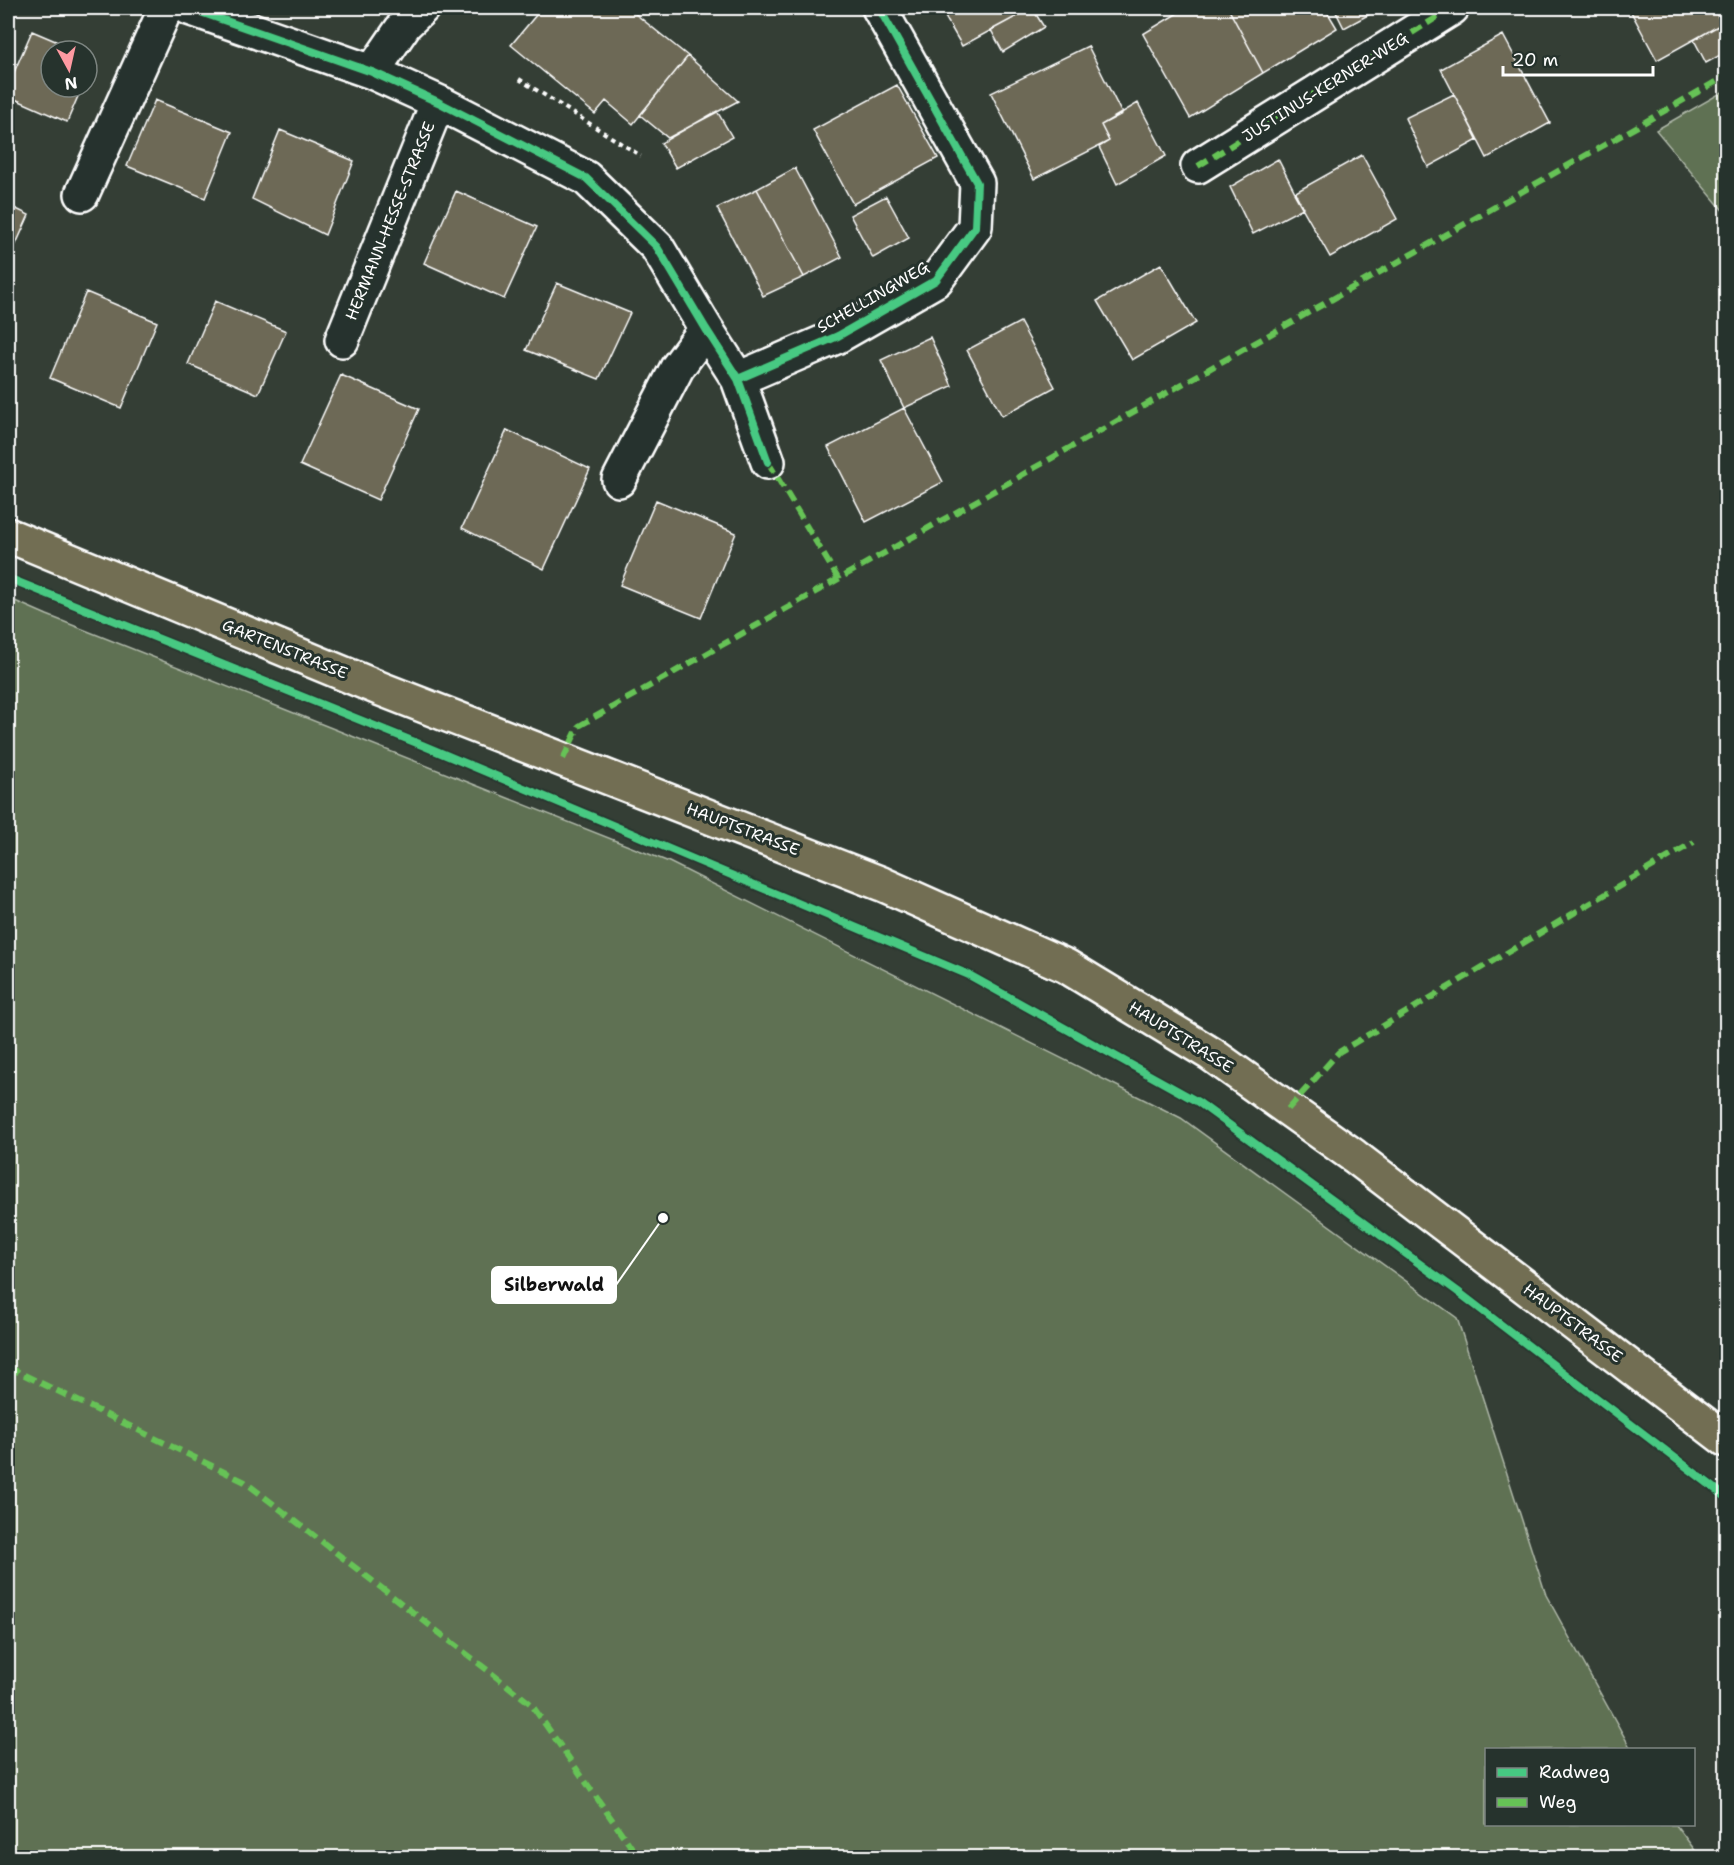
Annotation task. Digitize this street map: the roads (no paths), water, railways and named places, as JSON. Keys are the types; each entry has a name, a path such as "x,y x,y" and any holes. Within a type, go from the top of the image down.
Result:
{"main road":[{"name":"GARTENSTRASSE","path":"8,535 381,689 563,759"},
{"name":"HAUPTSTRASSE","path":"563,759 882,884 1066,966 1211,1054 1354,1156 1726,1440"}],"street":[{"path":"82,194 166,8"},
{"name":"HERMANN-HESSE-STRASSE","path":"189,8 372,72 438,102 586,178 657,247 738,378 768,462"},
{"path":"372,72 405,24 422,8"},
{"name":"SCHELLINGWEG","path":"738,378 838,336 936,280 975,227 978,183 879,8"},
{"name":"JUSTINUS-KERNER-WEG","path":"1198,166 1452,8"},
{"name":"HERMANN-HESSE-STRASSE","path":"342,340 438,102"},
{"path":"619,480 677,368 706,329"}],"place":[{"name":"Silberwald","path":"663,1218"}]}
